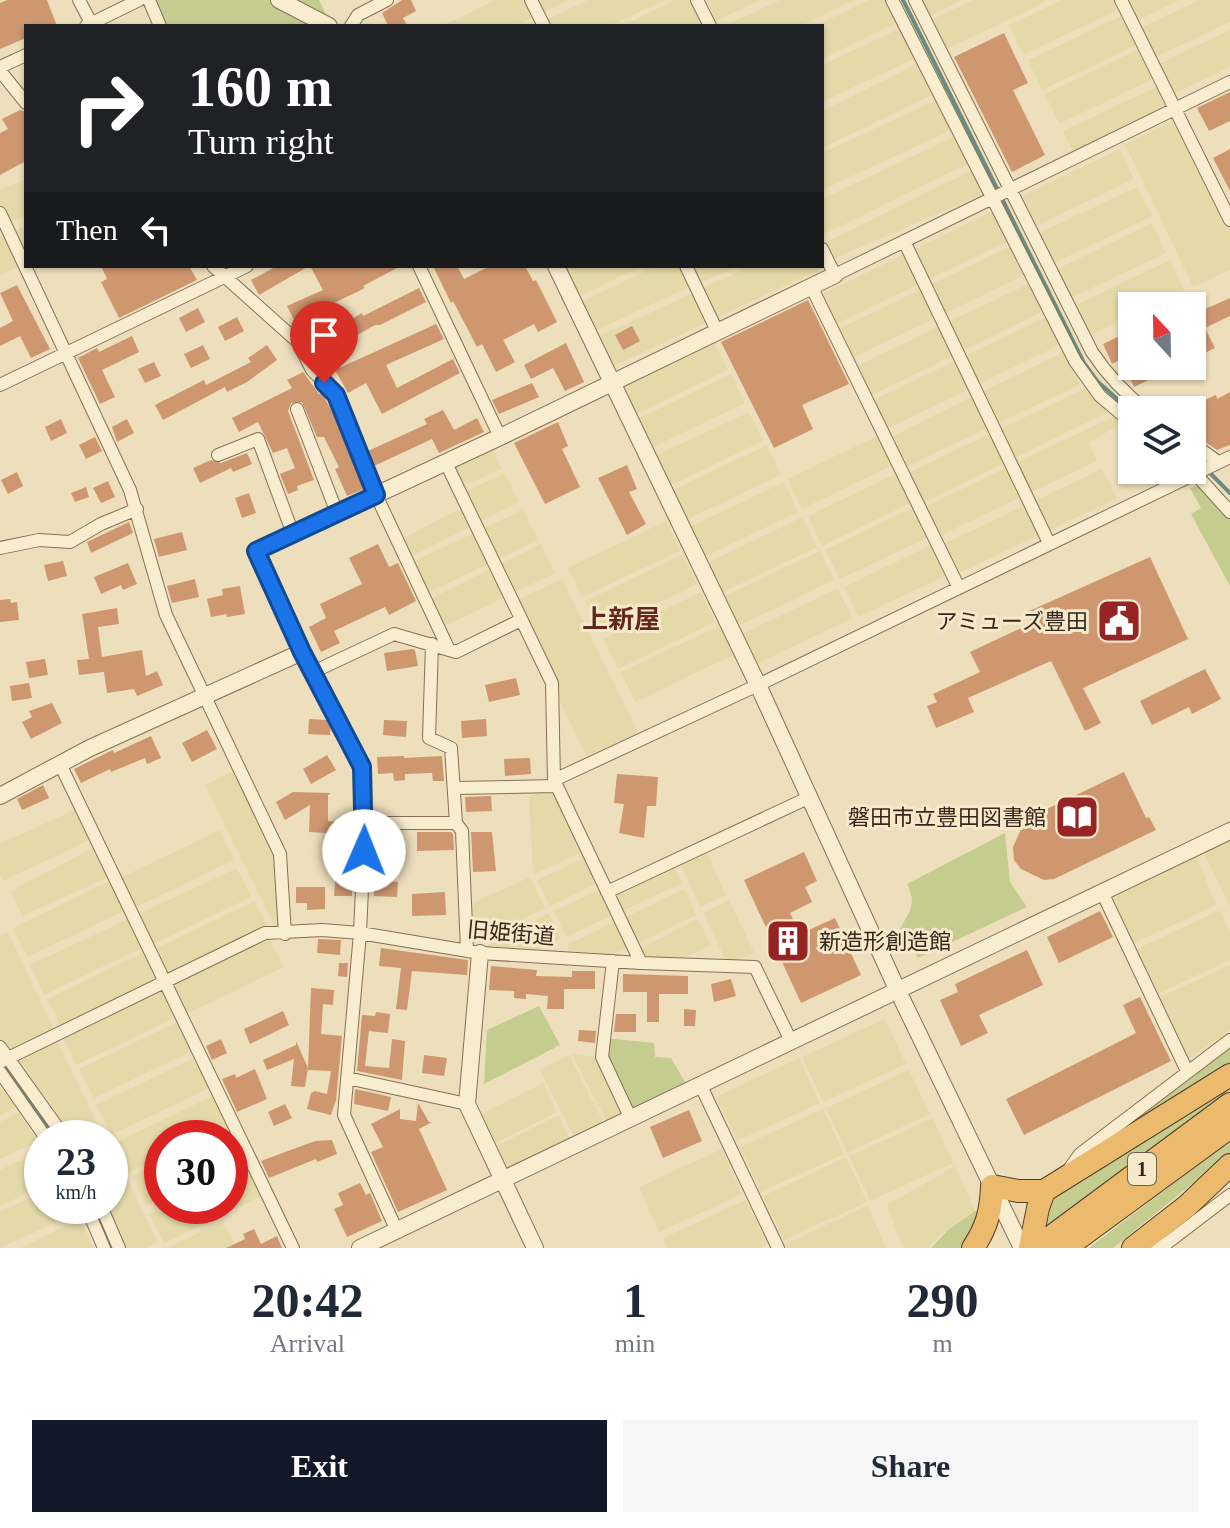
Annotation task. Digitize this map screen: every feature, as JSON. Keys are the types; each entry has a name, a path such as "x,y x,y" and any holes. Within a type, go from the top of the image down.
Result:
{"highway":[{"path":"973,1248 986,1229 991,1212 992,1186 1018,1191 1044,1191 1230,1075"},
{"name":"1","path":"1060,1241 1230,1104"},
{"name":"1","path":"1033,1248 1060,1241 1230,1127"},
{"path":"1133,1248 1187,1206 1230,1165"},
{"path":"1033,1248 1038,1208 1044,1191"},
{"path":"984,1248 991,1248"}],"street":[{"path":"79,0 89,24"},
{"path":"91,24 139,0"},
{"path":"149,0 159,24"},
{"path":"279,0 325,24"},
{"path":"352,24 358,15 387,0"},
{"path":"531,0 543,24"},
{"path":"697,0 709,24"},
{"path":"892,0 991,200 1087,381 1118,411"},
{"path":"915,0 1092,352 1126,396"},
{"path":"1121,0 1230,220"},
{"path":"24,56 0,69 24,100"},
{"path":"397,1231 344,1115 360,933 365,823 362,767 302,652 256,551 500,437 1230,82"},
{"path":"0,213 24,263"},
{"path":"904,241 1049,543"},
{"path":"824,253 835,275"},
{"path":"26,268 137,509 166,615 280,854 285,934"},
{"path":"215,268 298,342 312,370 336,395 376,495 449,650"},
{"path":"0,385 243,268"},
{"path":"420,268 500,437"},
{"path":"557,268 758,685 897,989 1022,1248"},
{"path":"687,268 717,331"},
{"path":"811,286 958,586"},
{"path":"297,409 337,513"},
{"path":"218,455 258,439 293,534"},
{"path":"1206,450 1224,460"},
{"path":"446,463 552,683 556,783 641,963"},
{"path":"454,788 556,783 1169,484"},
{"path":"1205,484 1230,512"},
{"path":"0,548 39,540 70,542 101,524 137,509"},
{"path":"313,672 394,634 456,652 521,620"},
{"path":"432,644 429,738 451,748 456,823 462,831 473,952 467,1104 535,1248"},
{"path":"0,796 159,715 302,652"},
{"path":"60,764 293,1248"},
{"path":"607,892 810,797"},
{"path":"365,823 456,823"},
{"path":"360,1248 1230,831"},
{"path":"1102,892 1187,1071"},
{"name":"旧姫街道","path":"164,981 265,933 322,930 360,933 473,952 755,967 791,1041"},
{"path":"613,961 602,1057 630,1117"},
{"path":"4,1060 164,981"},
{"path":"1064,1177 1080,1154 1230,1040"},
{"path":"0,1047 4,1060 51,1120"},
{"path":"0,1072 33,1120"},
{"path":"347,1078 467,1104"},
{"path":"700,1084 778,1248"},
{"path":"1133,1248 1167,1243 1230,1195"},
{"path":"94,1224 104,1248"},
{"path":"109,1224 119,1248"}],"shaded area":[{"path":"495,0 568,0 519,24 446,24"},
{"path":"588,0 664,0 614,24 537,24"},
{"path":"675,0 691,0 702,23 700,24 625,24"},
{"path":"706,0 760,0 716,21"},
{"path":"780,0 854,0 804,24 728,24"},
{"path":"869,0 892,0 902,20 824,58 824,24 819,24"},
{"path":"922,0 962,0 930,16"},
{"path":"973,0 1045,2 947,49 933,19"},
{"path":"1062,0 1117,0 1121,8 1023,55 1009,25"},
{"path":"1126,0 1180,0 1136,21"},
{"path":"1199,0 1230,0 1230,22 1153,58 1139,29"},
{"path":"1126,14 1140,43 1042,90 1028,60"},
{"path":"905,26 920,56 824,101 824,64"},
{"path":"1230,30 1230,67 1171,95 1157,65"},
{"path":"1143,47 1157,77 1059,124 1045,94"},
{"path":"923,61 938,92 824,147 824,110"},
{"path":"1161,85 1175,114 1077,161 1063,131"},
{"path":"941,98 956,128 824,189 824,152"},
{"path":"1180,117 1230,220 1230,270 1193,287 1125,144"},
{"path":"960,134 973,161 824,234 824,198"},
{"path":"1120,149 1134,179 1036,226 1022,196"},
{"path":"975,169 988,192 835,258 826,242"},
{"path":"24,180 24,217 0,227 0,189"},
{"path":"1137,187 1152,216 1054,263 1039,233"},
{"path":"993,211 1008,241 828,328 814,298"},
{"path":"1152,223 1166,253 1069,299 1055,270"},
{"path":"24,227 24,264 0,275 0,237"},
{"path":"1011,246 1025,275 846,361 832,332"},
{"path":"1170,260 1184,290 1118,292 1118,322 1086,337 1072,307"},
{"path":"564,268 639,268 578,297"},
{"path":"652,268 685,268 693,285 595,331 581,302"},
{"path":"689,268 733,268 697,285"},
{"path":"747,268 823,268 614,366 600,336"},
{"path":"1030,283 1044,311 864,399 850,369"},
{"path":"1046,317 1061,344 881,432 867,403"},
{"path":"713,341 728,370 630,417 615,387"},
{"path":"1063,352 1081,384 899,470 895,464 802,509 788,479 885,432 889,438"},
{"path":"731,374 745,403 647,450 633,421"},
{"path":"1086,388 1108,412 923,503 926,506 1118,416 1118,426 1089,443 1097,461 840,579 825,550 917,506 915,501 822,546 808,516 906,469 908,473"},
{"path":"749,412 763,441 665,488 651,458"},
{"path":"489,443 502,469 458,488 446,463"},
{"path":"767,445 781,475 683,521 669,492"},
{"path":"1102,469 1117,498 953,576 951,573 858,617 844,587 941,540 944,544"},
{"path":"505,473 519,502 406,559 397,541 465,506 460,494"},
{"path":"784,482 798,512 700,559 686,529"},
{"path":"523,510 538,540 423,595 408,564"},
{"path":"802,517 817,547 719,594 705,564"},
{"path":"666,521 680,551 582,597 568,568"},
{"path":"541,544 555,573 439,629 426,601"},
{"path":"820,551 834,580 736,627 722,597"},
{"path":"683,554 697,584 599,631 585,601"},
{"path":"562,579 639,733 586,756 513,602"},
{"path":"838,588 852,618 755,665 740,635"},
{"path":"701,592 715,622 618,669 603,639"},
{"path":"719,626 733,655 635,702 621,672"},
{"path":"234,770 281,867 285,934 278,933 205,785"},
{"path":"552,786 585,851 533,875 529,797"},
{"path":"74,810 89,840 3,881 0,874 0,844"},
{"path":"220,830 234,860 136,907 122,877"},
{"path":"1230,840 1230,906 1204,853"},
{"path":"702,843 726,895 700,907 676,855"},
{"path":"93,848 107,878 22,916 11,891"},
{"path":"590,855 602,881 550,906 537,880"},
{"path":"669,857 682,883 566,937 554,911"},
{"path":"1197,857 1216,905 1134,943 1113,898"},
{"path":"237,868 251,897 154,944 139,914"},
{"path":"530,877 545,908 467,947 465,907"},
{"path":"110,881 124,911 27,957 13,928"},
{"path":"684,889 696,915 635,945 622,919"},
{"path":"729,900 754,952 728,965 703,913"},
{"path":"255,901 269,931 171,977 157,948"},
{"path":"1220,910 1230,932 1230,960 1158,994 1137,949"},
{"path":"549,913 561,939 534,952 480,949"},
{"path":"128,919 142,948 44,995 30,965"},
{"path":"698,919 711,945 680,960 640,961 637,950"},
{"path":"619,920 631,945 605,958 572,959 567,945"},
{"path":"8,932 54,1030 4,1052 0,1046 0,936"},
{"path":"269,938 284,967 186,1014 172,984"},
{"path":"145,952 159,981 62,1028 47,999"},
{"path":"1230,965 1230,1030 1189,1059 1160,997"},
{"path":"160,988 174,1018 76,1065 62,1035"},
{"path":"885,1019 906,1064 823,1102 802,1057"},
{"path":"177,1022 192,1051 94,1098 79,1069"},
{"path":"55,1036 96,1120 53,1120 8,1059"},
{"path":"572,1054 602,1057 628,1111 608,1124"},
{"path":"569,1055 605,1125 575,1139 540,1070"},
{"path":"194,1058 209,1088 128,1127 128,1120 104,1120 96,1105"},
{"path":"799,1058 820,1103 737,1141 716,1097"},
{"path":"909,1070 930,1114 847,1153 826,1108"},
{"path":"543,1083 557,1112 487,1147 473,1118"},
{"path":"0,1087 17,1107 0,1116"},
{"path":"212,1096 223,1120 162,1120"},
{"path":"823,1109 844,1154 761,1192 740,1147"},
{"path":"19,1112 24,1120 24,1148 0,1159 0,1122"},
{"path":"558,1115 573,1145 502,1179 488,1150"},
{"path":"933,1118 953,1163 870,1201 849,1156"},
{"path":"144,1129 144,1165 129,1172 128,1170 128,1137"},
{"path":"722,1149 742,1194 659,1232 639,1187"},
{"path":"846,1157 867,1202 784,1240 763,1196"},
{"path":"24,1159 24,1195 0,1206 0,1170"},
{"path":"955,1166 975,1211 940,1235 929,1248 903,1248 887,1205"},
{"path":"248,1169 262,1196 248,1203"},
{"path":"144,1170 144,1202 132,1176"},
{"path":"128,1181 144,1214 144,1224 149,1224 158,1242 146,1248 124,1248 112,1224 128,1224"},
{"path":"746,1200 767,1244 759,1248 668,1248 663,1238"},
{"path":"24,1201 24,1224 53,1224 0,1248 0,1212"},
{"path":"868,1205 886,1248 787,1248 786,1244"},
{"path":"70,1224 82,1224 94,1248 20,1248"},
{"path":"154,1224 204,1224 164,1243"},
{"path":"217,1224 224,1224 236,1248 168,1248"}],"green space":[{"path":"149,0 319,0 331,24 159,24"},
{"path":"1206,484 1230,515 1230,586 1191,514 1201,508 1190,488"},
{"path":"1005,833 1010,882 1027,907 918,958 900,929 912,902 907,884"},
{"path":"539,1006 560,1045 484,1084 487,1030"},
{"path":"604,1038 654,1043 655,1057 671,1058 685,1082 628,1111 602,1057"},
{"path":"1230,1042 1230,1065 1104,1146 1103,1136"},
{"path":"1230,1081 1230,1091 1037,1233 1044,1191"},
{"path":"1230,1140 1230,1153 1113,1248 1089,1248"},
{"path":"975,1211 990,1216 970,1248 931,1248 948,1230"}],"building":[{"path":"7,0 47,0 56,24 24,24 24,39 0,49 0,3"},
{"path":"402,0 411,0 416,11 403,18 406,24 387,24 382,13"},
{"path":"1004,33 1028,83 1013,90 1045,155 1012,172 954,57"},
{"path":"1230,92 1230,121 1209,131 1197,108"},
{"path":"20,110 24,111 24,162 0,175 0,133 8,129 2,119"},
{"path":"1230,149 1230,191 1213,158"},
{"path":"102,268 190,268 197,280 119,318 101,282 107,279"},
{"path":"273,268 306,268 259,295 251,280"},
{"path":"311,268 397,268 363,286 365,288 295,322 287,306 323,290"},
{"path":"434,268 458,268 464,279 486,268 526,268 533,281 536,280 557,322 538,332 534,324 503,340 515,362 496,372 482,344 477,347 453,301 451,303"},
{"path":"17,285 50,349 31,358 20,336 0,346 0,328 13,321 0,293"},
{"path":"419,288 426,302 375,325 316,358 309,344 362,313 363,316"},
{"path":"1230,298 1230,316 1206,328 1206,309"},
{"path":"808,300 849,384 802,405 813,429 774,448 721,342"},
{"path":"198,308 205,322 186,332 179,318"},
{"path":"237,317 244,331 225,341 218,327"},
{"path":"436,324 444,339 386,365 397,388 453,359 460,373 382,414 366,383 348,393 335,370"},
{"path":"632,326 640,341 623,350 615,335"},
{"path":"1206,330 1215,348 1206,352"},
{"path":"132,336 139,352 102,370 115,397 100,404 78,358"},
{"path":"1118,337 1118,361 1112,364 1103,344"},
{"path":"566,343 584,382 565,391 553,368 531,379 524,365"},
{"path":"203,345 210,359 191,368 184,354"},
{"path":"267,345 277,360 247,382 227,392 225,387 163,420 155,405 204,380 206,385 251,362 248,358"},
{"path":"154,362 161,376 145,383 138,369"},
{"path":"303,372 319,394 322,393 334,415 364,489 347,496 335,469 339,467 324,437 317,437 302,402 291,403 288,411 314,480 297,486 298,490 288,494 280,474 295,468 287,448 273,453 258,422 239,432 232,418 292,388 287,380"},
{"path":"1131,380 1149,380 1134,387"},
{"path":"532,383 539,397 499,414 492,400"},
{"path":"1230,392 1230,445 1217,450 1206,442 1206,400 1216,395 1217,399"},
{"path":"443,410 454,430 477,418 484,432 439,453 432,439 374,466 368,451 427,424 424,419"},
{"path":"61,419 67,433 51,441 45,427"},
{"path":"127,419 134,433 117,442 112,427"},
{"path":"558,422 568,446 562,449 580,487 545,504 514,443"},
{"path":"95,437 102,451 86,459 79,445"},
{"path":"247,453 252,464 233,472 231,468 200,483 193,468 211,460 221,463"},
{"path":"627,465 637,489 629,492 646,524 627,535 598,478"},
{"path":"17,472 23,486 8,494 1,480"},
{"path":"108,481 115,497 101,503 93,488"},
{"path":"86,487 89,497 75,502 71,493"},
{"path":"249,493 256,513 242,518 235,498"},
{"path":"129,522 133,533 91,553 87,542"},
{"path":"182,532 187,550 159,557 154,539"},
{"path":"378,544 389,567 398,563 416,601 389,615 385,607 334,631 340,643 321,652 309,627 326,618 320,604 362,584 349,558"},
{"path":"1150,557 1188,639 1083,688 1101,723 1085,731 1051,661 968,698 974,712 936,728 927,706 937,702 933,694 980,672 970,652 1032,623 1027,612"},
{"path":"63,561 67,576 48,581 44,565"},
{"path":"128,563 137,584 123,590 121,585 101,594 94,577"},
{"path":"195,579 199,597 172,603 167,586"},
{"path":"240,586 245,614 211,617 207,599 223,595 222,589"},
{"path":"10,599 11,603 17,602 19,620 0,622 0,600"},
{"path":"117,608 119,624 98,627 102,657 142,650 146,676 157,671 163,685 137,696 134,689 107,693 104,672 79,675 77,660 89,659 82,614"},
{"path":"415,650 418,666 387,671 384,653"},
{"path":"45,659 48,675 29,678 26,662"},
{"path":"1205,669 1221,699 1192,714 1189,707 1152,725 1140,701"},
{"path":"516,678 520,695 489,702 485,685"},
{"path":"29,683 32,698 12,701 10,686"},
{"path":"52,703 62,723 31,739 22,722 32,717 29,711"},
{"path":"309,719 327,720 331,726 330,735 308,734"},
{"path":"486,719 487,736 462,738 461,721"},
{"path":"384,720 407,721 406,737 383,735"},
{"path":"207,730 217,749 192,762 182,743"},
{"path":"151,736 161,758 147,764 145,758 111,772 110,769 81,783 74,769"},
{"path":"327,755 336,770 311,784 303,769"},
{"path":"442,756 444,781 433,781 432,773 405,774 405,780 394,781 393,773 378,774 377,757"},
{"path":"530,758 531,774 505,776 504,759"},
{"path":"1124,772 1146,818 1149,817 1156,830 1054,879 1044,880 1021,869 1014,860 1013,847 1022,827 1032,822 1030,817"},
{"path":"617,774 658,777 656,806 647,806 644,838 619,833 624,804 614,803"},
{"path":"43,785 49,798 22,810 17,799"},
{"path":"293,792 331,793 328,795 328,821 353,823 350,853 353,853 352,896 334,896 338,839 326,838 326,833 309,832 310,805 285,820 276,802"},
{"path":"491,796 492,811 466,812 465,797"},
{"path":"417,832 451,832 454,850 417,851"},
{"path":"471,832 492,832 496,871 473,872"},
{"name":"新造形創造館","path":"804,852 817,881 805,887 812,902 790,913 800,934 835,918 861,975 801,1003 744,880"},
{"path":"375,880 398,882 397,897 374,896"},
{"path":"296,887 325,887 325,909 307,910 307,903 296,903"},
{"path":"445,892 446,915 412,916 412,894"},
{"path":"1100,911 1113,937 1059,963 1047,937"},
{"path":"318,939 341,940 340,955 317,953"},
{"path":"381,948 468,960 467,975 412,971 407,1010 396,1009 401,968 379,966"},
{"path":"1027,950 1043,985 979,1015 988,1033 961,1046 940,1000 958,992 955,984"},
{"path":"339,963 348,963 347,977 338,976"},
{"path":"491,966 537,970 536,976 572,977 572,971 595,971 595,989 564,989 564,1009 547,1009 548,996 526,994 526,999 514,998 514,991 489,990"},
{"path":"623,974 688,976 688,994 659,994 659,1022 647,1022 647,992 623,992"},
{"path":"731,979 736,996 714,1002 711,984"},
{"path":"311,988 334,990 333,1005 323,1004 321,1034 342,1036 336,1100 331,1115 307,1109 311,1093 327,1094 331,1071 308,1070"},
{"path":"1140,997 1171,1061 1024,1135 1006,1099 1136,1033 1123,1005"},
{"path":"684,1009 696,1010 695,1026 684,1026"},
{"path":"283,1011 289,1025 250,1044 244,1029"},
{"path":"376,1012 390,1014 388,1033 369,1031 365,1066 389,1068 392,1039 405,1041 402,1080 357,1071 362,1015 375,1016"},
{"path":"616,1014 636,1014 636,1032 614,1032"},
{"path":"579,1030 596,1031 595,1043 578,1041"},
{"path":"221,1039 227,1053 212,1060 206,1046"},
{"path":"296,1041 308,1068 305,1087 291,1086 294,1059 267,1070 263,1060 296,1045"},
{"path":"424,1055 447,1058 444,1076 422,1073"},
{"path":"255,1069 267,1099 237,1112 222,1079 235,1074 236,1078"},
{"path":"355,1089 391,1097 388,1111 354,1104"},
{"path":"418,1103 429,1122 432,1122 419,1129 447,1190 398,1212 371,1152 383,1147 371,1124 400,1109 400,1119 416,1121"},
{"path":"285,1104 292,1118 274,1126 268,1112"},
{"path":"689,1110 702,1141 663,1158 650,1127"},
{"path":"332,1140 337,1154 269,1178 261,1161 315,1141"},
{"path":"360,1183 366,1195 370,1193 382,1221 347,1237 334,1209 343,1205 338,1193"},
{"path":"254,1229 261,1244 277,1236 282,1248 226,1248 245,1239 243,1234"}],"waterway":[{"path":"903,0 1084,363 1097,381 1118,400"},
{"path":"1209,472 1230,493"},
{"path":"4,1064 43,1120"},
{"path":"100,1224 111,1248"}],"place":[{"name":"アミューズ豊田","path":"1119,621"},
{"name":"磐田市立豊田図書館","path":"1077,817"},
{"name":"新造形創造館","path":"788,941"}],"district":[{"name":"上新屋","path":"621,619"}],"route":[{"path":"324,383 336,395 376,495 256,551 302,652 362,767 364,851"}]}
